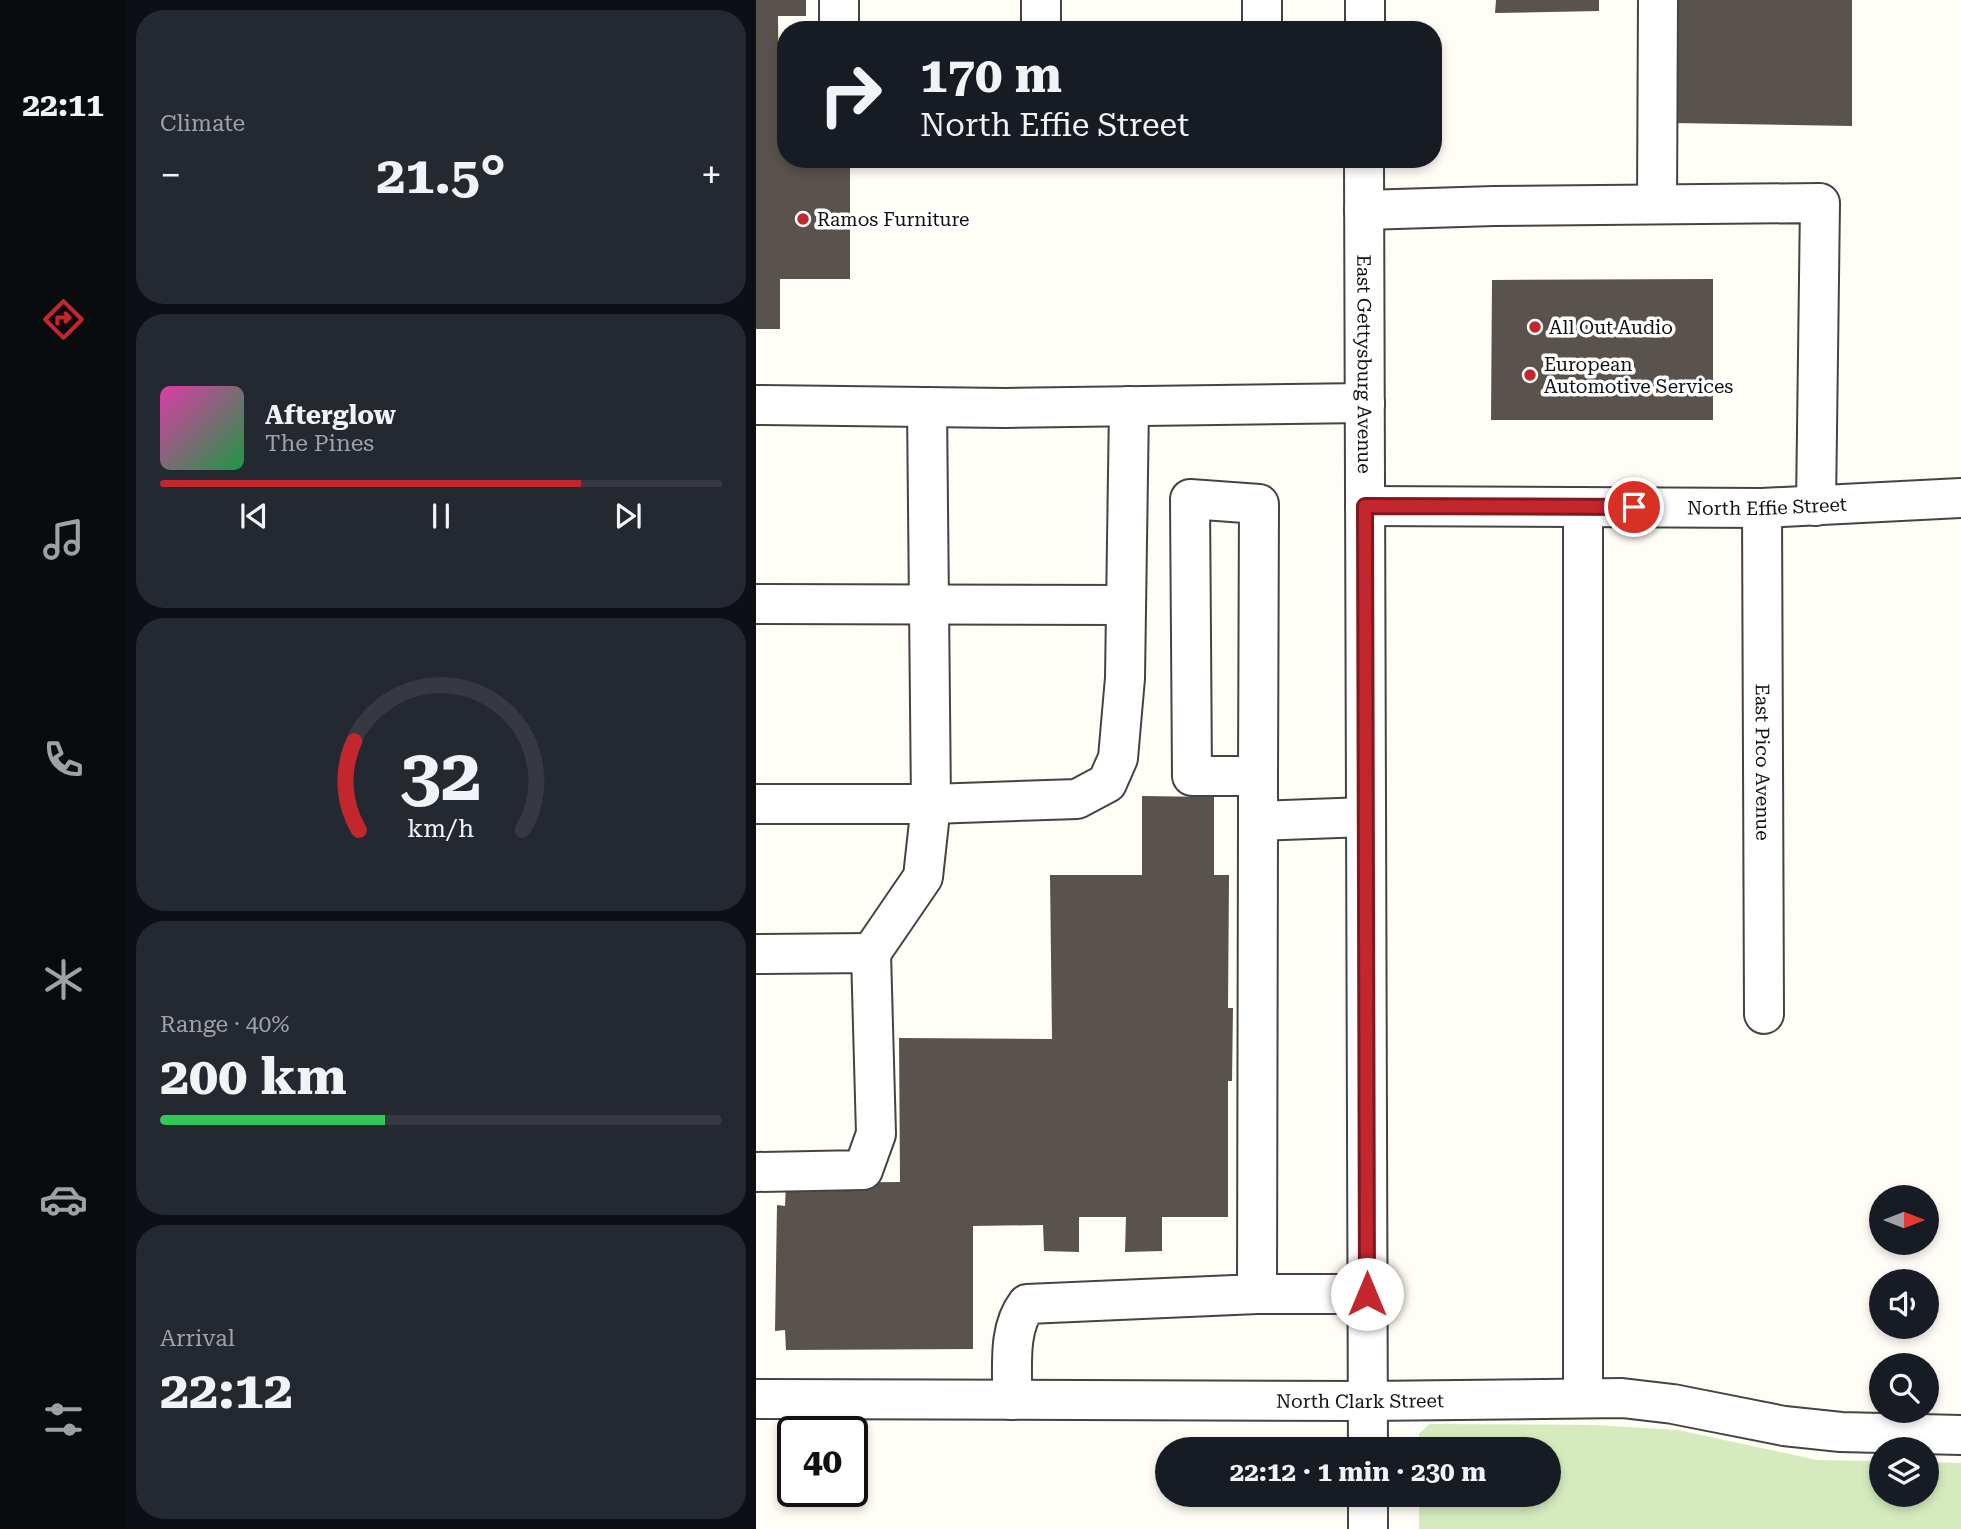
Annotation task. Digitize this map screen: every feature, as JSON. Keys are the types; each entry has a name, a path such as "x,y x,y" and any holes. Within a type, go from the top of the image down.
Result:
{"street":[{"path":"839,0 839,21"},
{"path":"1041,0 1041,21"},
{"path":"1262,0 1262,21"},
{"path":"1365,0 1365,21"},
{"path":"1657,204 1658,0"},
{"name":"East Gettysburg Avenue","path":"1364,168 1368,1437"},
{"path":"1364,210 1820,203 1816,506"},
{"path":"756,405 927,407 1365,403"},
{"path":"756,804 931,804 1077,799 1107,783 1118,758 1125,678 1129,406"},
{"path":"756,1172 863,1170 876,1135 871,953 923,877 931,804 927,407"},
{"name":"North Effie Street","path":"1365,506 1762,508 1961,498"},
{"path":"1256,1294 1258,821 1259,504 1190,499 1192,776 1258,776"},
{"path":"1583,507 1583,1398"},
{"name":"East Pico Avenue","path":"1762,508 1764,1014"},
{"path":"756,604 1126,605"},
{"path":"1258,821 1366,817"},
{"path":"756,954 871,953"},
{"path":"1012,1400 1015,1329 1027,1304 1256,1294 1367,1294"},
{"name":"North Clark Street","path":"756,1399 1368,1401 1622,1398 1673,1404 1784,1426 1841,1433 1961,1435"}],"green space":[{"path":"1429,1424 1594,1425 1678,1430 1817,1460 1869,1461 1869,1507 1939,1507 1939,1462 1961,1463 1961,1529 1419,1529 1419,1507 1561,1507 1561,1437 1419,1437"}],"building":[{"name":"Ramos Furniture","path":"756,0 806,0 806,16 778,16 777,21 777,168 850,168 850,279 780,279 780,329 756,329"},
{"path":"1496,0 1599,0 1599,11 1495,13"},
{"path":"1674,0 1852,0 1852,126 1674,123"},
{"path":"1713,279 1713,420 1491,420 1492,280"},
{"path":"1142,796 1214,797 1214,875 1229,875 1228,1008 1233,1008 1232,1081 1228,1081 1228,1217 1162,1217 1162,1251 1125,1252 1126,1217 1079,1217 1079,1252 1044,1251 1043,1225 973,1226 973,1349 786,1350 785,1330 775,1331 777,1205 785,1206 786,1183 900,1182 899,1038 1052,1039 1050,875 1142,875"}],"place":[{"name":"Ramos Furniture","path":"803,219"},
{"name":"All Out Audio","path":"1535,327"},
{"name":"European Automotive Services","path":"1530,375"}],"route":[{"path":"1367,1294 1365,506 1634,507"}]}
